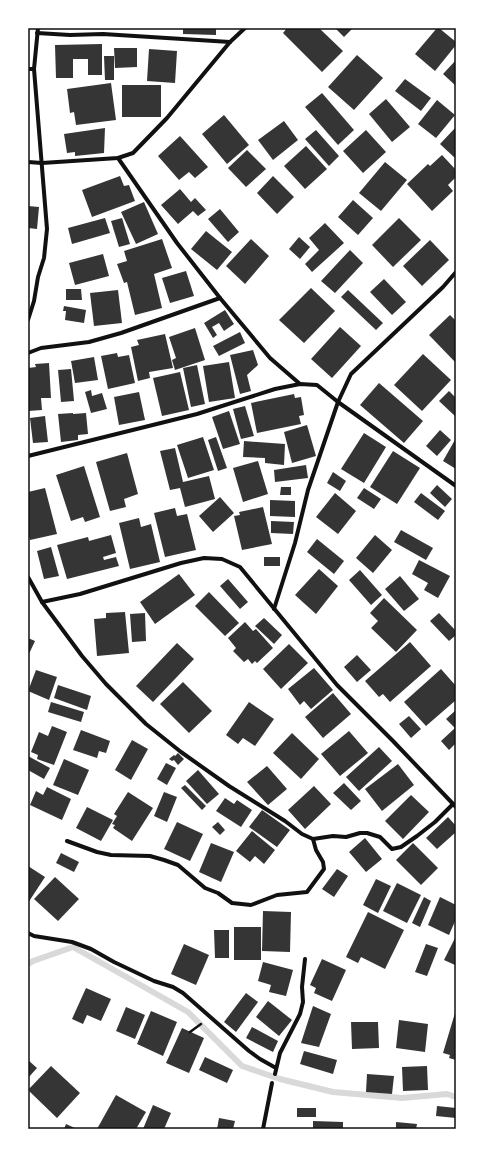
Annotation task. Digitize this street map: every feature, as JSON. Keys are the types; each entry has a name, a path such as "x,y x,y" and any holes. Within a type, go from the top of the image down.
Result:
{"street":[{"path":"28,162 42,163 118,158 133,153 162,123 230,42 245,28"},
{"path":"28,320 44,258 47,229 34,69 38,30 70,35 103,34 230,42"},
{"path":"28,69 34,69"},
{"path":"118,158 177,243 220,298 270,358 300,384"},
{"path":"274,609 295,543 308,490 338,402 351,374 443,287 456,272"},
{"path":"28,353 41,348 89,342 121,333 220,298"},
{"path":"28,456 197,414 275,389 300,384 317,385 338,402 456,486"},
{"path":"28,577 42,602 82,656 106,684 146,724 229,786 285,821 302,834 313,839 366,833 380,837 392,849 401,847 455,806 337,685 240,567 222,559 204,558 181,563 80,594 42,602"},
{"path":"67,841 110,855 134,857 150,856 164,860 178,865 205,888 218,893 232,903 252,905 277,895 306,892 324,869 323,862 316,850 313,839"},
{"path":"28,933 34,936 72,942 91,949 154,981 173,987 260,1059 276,1068"},
{"path":"275,1074 280,1053 300,1014 303,1002 302,987 305,959"},
{"path":"263,1129 272,1082"}],"building":[{"path":"183,28 216,28 216,35 183,34"},
{"path":"287,28 319,28 343,51 322,72 283,33"},
{"path":"335,28 353,28 344,37"},
{"path":"437,28 456,42 456,45 435,71 415,54"},
{"path":"102,44 102,75 88,75 88,59 73,59 73,78 56,78 55,45"},
{"path":"114,48 137,48 137,67 115,68"},
{"path":"149,49 177,51 175,83 147,81"},
{"path":"357,55 383,78 354,110 328,87"},
{"path":"104,56 114,56 114,80 105,80"},
{"path":"456,60 456,86 443,74"},
{"path":"405,79 431,98 421,111 395,91"},
{"path":"111,83 116,120 76,125 74,112 70,113 67,89"},
{"path":"122,85 161,85 161,117 122,117"},
{"path":"322,93 354,130 338,145 305,107"},
{"path":"386,99 410,127 392,142 369,114"},
{"path":"437,100 455,115 436,138 418,124"},
{"path":"224,115 249,145 227,164 202,134"},
{"path":"284,121 298,140 273,160 258,140"},
{"path":"456,127 456,159 440,144"},
{"path":"105,128 104,153 75,156 75,152 67,153 64,134"},
{"path":"316,130 339,156 329,166 305,139"},
{"path":"366,130 386,152 363,173 343,151"},
{"path":"180,136 208,167 195,178 189,172 179,180 158,156"},
{"path":"306,146 327,169 305,189 284,166"},
{"path":"247,150 266,169 246,187 228,168"},
{"path":"442,155 456,170 456,177 448,185 453,191 432,211 407,184 428,164 430,166"},
{"path":"385,162 407,180 381,211 359,193"},
{"path":"120,176 124,186 129,185 135,201 92,217 82,190"},
{"path":"273,176 294,197 277,214 257,193"},
{"path":"180,189 191,202 195,198 206,210 198,216 193,211 178,224 161,205"},
{"path":"353,200 373,218 358,235 338,217"},
{"path":"144,202 158,234 136,244 121,212"},
{"path":"28,206 39,207 37,229 28,228"},
{"path":"220,209 239,232 228,242 208,219"},
{"path":"105,218 110,233 72,244 68,228"},
{"path":"122,218 130,244 119,247 111,221"},
{"path":"399,218 421,240 393,267 372,245"},
{"path":"325,223 344,243 312,272 305,264 319,250 309,238"},
{"path":"206,231 232,252 217,270 191,249"},
{"path":"299,237 310,247 300,259 289,249"},
{"path":"162,239 172,268 154,274 162,308 135,315 127,282 124,283 117,264 127,261 124,251"},
{"path":"251,239 269,256 245,284 226,266"},
{"path":"430,240 449,260 422,286 403,266"},
{"path":"350,250 363,263 335,293 321,281"},
{"path":"103,254 109,276 75,285 69,263"},
{"path":"186,271 194,296 170,303 162,278"},
{"path":"384,279 406,302 392,315 370,292"},
{"path":"311,288 335,311 304,343 279,320"},
{"path":"66,289 81,289 82,300 66,300"},
{"path":"118,290 122,323 94,326 90,293"},
{"path":"348,290 383,323 376,330 341,297"},
{"path":"64,306 86,310 84,323 65,320 66,311 63,311"},
{"path":"225,310 234,324 224,331 219,323 212,327 217,335 213,338 204,323"},
{"path":"450,315 456,321 456,363 429,335"},
{"path":"340,327 361,346 332,378 311,359"},
{"path":"195,328 205,360 175,370 172,360 176,358 169,337"},
{"path":"240,332 245,343 219,356 213,346"},
{"path":"165,334 173,368 149,372 150,378 138,381 131,347 139,345 137,340"},
{"path":"253,350 258,365 247,375 251,391 240,394 230,355"},
{"path":"117,353 118,357 129,355 135,383 108,389 101,356"},
{"path":"423,354 451,380 422,411 394,385"},
{"path":"94,357 98,380 75,383 71,361"},
{"path":"229,362 235,398 209,402 203,366"},
{"path":"49,363 51,398 41,398 42,410 28,411 28,368 36,367 35,364"},
{"path":"197,365 205,404 191,407 183,368"},
{"path":"71,369 74,401 61,402 58,370"},
{"path":"180,372 189,410 162,416 153,378"},
{"path":"379,383 423,421 404,443 360,405"},
{"path":"91,390 92,396 102,393 107,409 91,413 85,392"},
{"path":"449,391 456,398 456,417 439,401"},
{"path":"139,392 145,420 119,425 114,397"},
{"path":"294,394 295,398 301,397 304,415 299,416 301,424 257,433 251,403"},
{"path":"245,406 254,436 241,439 233,409"},
{"path":"229,411 240,444 223,449 212,417"},
{"path":"86,413 88,434 78,435 78,440 61,442 58,414"},
{"path":"45,416 48,442 33,443 30,418"},
{"path":"307,425 316,456 292,463 284,432"},
{"path":"440,430 451,440 437,456 426,446"},
{"path":"364,433 386,447 364,483 341,469"},
{"path":"203,437 214,470 188,478 177,445"},
{"path":"216,437 227,468 218,471 208,440"},
{"path":"456,438 456,469 443,461"},
{"path":"244,441 285,444 284,465 265,463 265,458 243,457"},
{"path":"175,448 183,482 209,476 215,499 185,507 180,488 170,490 160,451"},
{"path":"393,451 420,468 397,504 370,487"},
{"path":"127,453 138,494 124,499 126,507 110,511 96,462"},
{"path":"258,461 268,494 243,502 233,468"},
{"path":"306,465 308,478 275,482 274,470"},
{"path":"84,466 100,517 85,522 83,517 71,521 56,475"},
{"path":"333,472 346,481 340,491 327,483"},
{"path":"437,485 452,499 445,507 430,493"},
{"path":"281,487 291,487 291,495 280,495"},
{"path":"45,488 57,534 30,540 28,533 28,492"},
{"path":"364,488 381,499 374,509 357,498"},
{"path":"335,493 356,511 338,534 316,517"},
{"path":"421,493 445,511 438,520 414,502"},
{"path":"220,497 234,513 213,532 199,516"},
{"path":"270,500 295,501 295,517 270,516"},
{"path":"263,507 272,544 242,550 234,516 240,515 239,512"},
{"path":"175,508 177,516 187,514 196,550 165,557 154,513"},
{"path":"139,518 141,527 151,524 160,562 130,569 119,523"},
{"path":"271,521 294,522 293,534 271,533"},
{"path":"401,530 433,548 426,560 394,542"},
{"path":"111,535 116,553 103,557 104,560 116,557 119,566 67,579 57,545 88,537 89,541"},
{"path":"375,535 392,550 373,573 356,558"},
{"path":"317,539 344,561 334,574 307,552"},
{"path":"51,547 59,576 44,579 37,551"},
{"path":"264,557 280,557 280,566 264,566"},
{"path":"419,560 450,576 438,598 424,590 428,583 412,574"},
{"path":"319,569 338,586 316,614 295,595"},
{"path":"360,570 382,595 371,605 349,580"},
{"path":"179,574 195,595 155,624 140,602"},
{"path":"400,576 419,599 404,611 385,589"},
{"path":"228,579 248,602 240,609 220,586"},
{"path":"209,592 239,623 225,636 195,606"},
{"path":"384,598 417,630 396,652 371,628 378,621 370,613"},
{"path":"125,612 129,653 97,656 94,619 106,618 106,613"},
{"path":"145,613 146,641 132,642 130,614"},
{"path":"439,613 456,631 456,635 449,641 430,621"},
{"path":"264,618 282,635 274,644 255,626"},
{"path":"245,622 253,631 256,629 273,648 257,663 255,661 252,664 248,659 244,662 233,651 236,648 228,638"},
{"path":"28,638 35,641 28,656"},
{"path":"410,642 431,666 390,702 383,694 379,697 365,681"},
{"path":"177,643 194,659 153,702 136,686"},
{"path":"289,644 308,663 281,689 263,669"},
{"path":"357,655 371,670 357,682 344,667"},
{"path":"314,668 333,690 311,709 304,701 300,705 288,689"},
{"path":"441,669 456,686 456,700 426,726 404,702"},
{"path":"36,670 57,677 49,700 28,691"},
{"path":"183,682 212,711 189,733 160,704"},
{"path":"58,685 91,696 87,710 54,698"},
{"path":"333,693 351,714 323,738 305,717"},
{"path":"51,702 84,712 81,722 48,712"},
{"path":"249,702 274,719 255,746 243,738 238,744 226,735"},
{"path":"456,710 456,743 449,750 441,741 455,728 446,719"},
{"path":"409,716 421,729 411,738 399,724"},
{"path":"52,726 67,732 54,765 37,759 38,755 31,752 39,732 48,736"},
{"path":"81,730 110,741 106,753 99,751 97,758 73,750"},
{"path":"349,731 368,753 340,776 321,754"},
{"path":"292,733 319,759 301,779 273,753"},
{"path":"132,740 148,749 131,780 115,770"},
{"path":"379,747 392,761 359,791 346,777"},
{"path":"178,753 184,759 178,765 174,760 172,761 169,759"},
{"path":"28,756 50,768 44,779 28,770"},
{"path":"64,759 89,770 78,795 53,785"},
{"path":"166,763 176,768 167,785 157,779"},
{"path":"398,764 414,785 382,811 365,789"},
{"path":"267,766 287,789 268,805 247,782"},
{"path":"198,770 219,794 207,804 186,781"},
{"path":"344,783 361,801 351,810 333,793"},
{"path":"185,785 206,806 202,810 181,788"},
{"path":"314,786 331,804 305,829 288,810"},
{"path":"47,787 71,799 62,820 30,805 36,791 43,795"},
{"path":"128,792 153,808 132,841 113,828 115,825 112,824 117,816 114,814"},
{"path":"164,792 177,797 167,822 154,816"},
{"path":"411,795 429,812 403,839 385,821"},
{"path":"225,798 234,804 237,800 252,810 241,827 216,811"},
{"path":"87,807 113,820 101,841 76,828"},
{"path":"262,810 290,830 277,847 249,827"},
{"path":"448,817 456,826 456,832 437,849 426,838"},
{"path":"177,822 203,834 190,861 164,849"},
{"path":"218,822 225,830 220,835 212,827"},
{"path":"252,831 275,850 264,864 255,856 250,862 236,851"},
{"path":"365,838 382,859 366,872 349,852"},
{"path":"211,843 234,852 221,882 199,872"},
{"path":"413,843 438,868 421,885 396,860"},
{"path":"61,853 79,862 74,872 56,863"},
{"path":"28,866 45,877 28,903"},
{"path":"337,869 348,876 334,897 322,889"},
{"path":"55,877 79,899 58,921 34,899"},
{"path":"376,879 391,886 378,913 363,905"},
{"path":"397,883 421,895 407,923 383,911"},
{"path":"424,897 431,901 420,927 412,923"},
{"path":"440,897 456,905 456,919 449,935 428,925"},
{"path":"263,911 291,912 290,952 262,951"},
{"path":"368,912 404,930 385,969 361,957 358,963 346,957"},
{"path":"234,927 261,927 261,960 234,960"},
{"path":"214,930 229,930 229,958 215,958"},
{"path":"456,936 456,963 455,965 444,960"},
{"path":"184,944 209,955 196,985 171,974"},
{"path":"426,944 438,948 427,976 415,972"},
{"path":"322,959 346,970 332,1001 314,993 316,988 310,985"},
{"path":"263,962 293,970 286,996 269,992 271,985 258,981"},
{"path":"86,988 111,999 101,1021 87,1015 83,1024 72,1019"},
{"path":"246,993 258,1002 236,1032 224,1022"},
{"path":"268,1001 292,1020 279,1036 256,1017"},
{"path":"313,1006 331,1014 319,1047 301,1043"},
{"path":"126,1007 145,1015 135,1039 116,1031"},
{"path":"151,1011 177,1022 163,1056 137,1044"},
{"path":"455,1013 456,1060 449,1058 450,1055 443,1053"},
{"path":"399,1020 428,1024 425,1052 396,1048"},
{"path":"351,1022 378,1022 379,1048 352,1049"},
{"path":"252,1027 278,1041 273,1052 246,1038"},
{"path":"182,1028 204,1038 189,1073 166,1063"},
{"path":"304,1051 337,1060 333,1074 300,1064"},
{"path":"205,1057 233,1070 227,1083 199,1070"},
{"path":"28,1060 37,1068 28,1078"},
{"path":"51,1066 80,1093 57,1118 28,1090"},
{"path":"427,1066 428,1090 403,1091 402,1067"},
{"path":"367,1074 394,1076 392,1094 366,1092"},
{"path":"116,1095 146,1112 136,1129 97,1129"},
{"path":"153,1105 171,1113 164,1129 143,1129"},
{"path":"437,1106 456,1108 456,1118 436,1116"},
{"path":"297,1108 316,1108 316,1117 297,1117"},
{"path":"219,1118 235,1121 233,1129 217,1129"},
{"path":"313,1121 343,1122 343,1129 313,1129"},
{"path":"396,1122 417,1124 416,1129 396,1129"},
{"path":"66,1124 77,1129 64,1129"}],"waterway":[{"path":"28,964 73,947 188,1012 242,1066 280,1079 333,1092 402,1098 447,1094 456,1097"}]}
